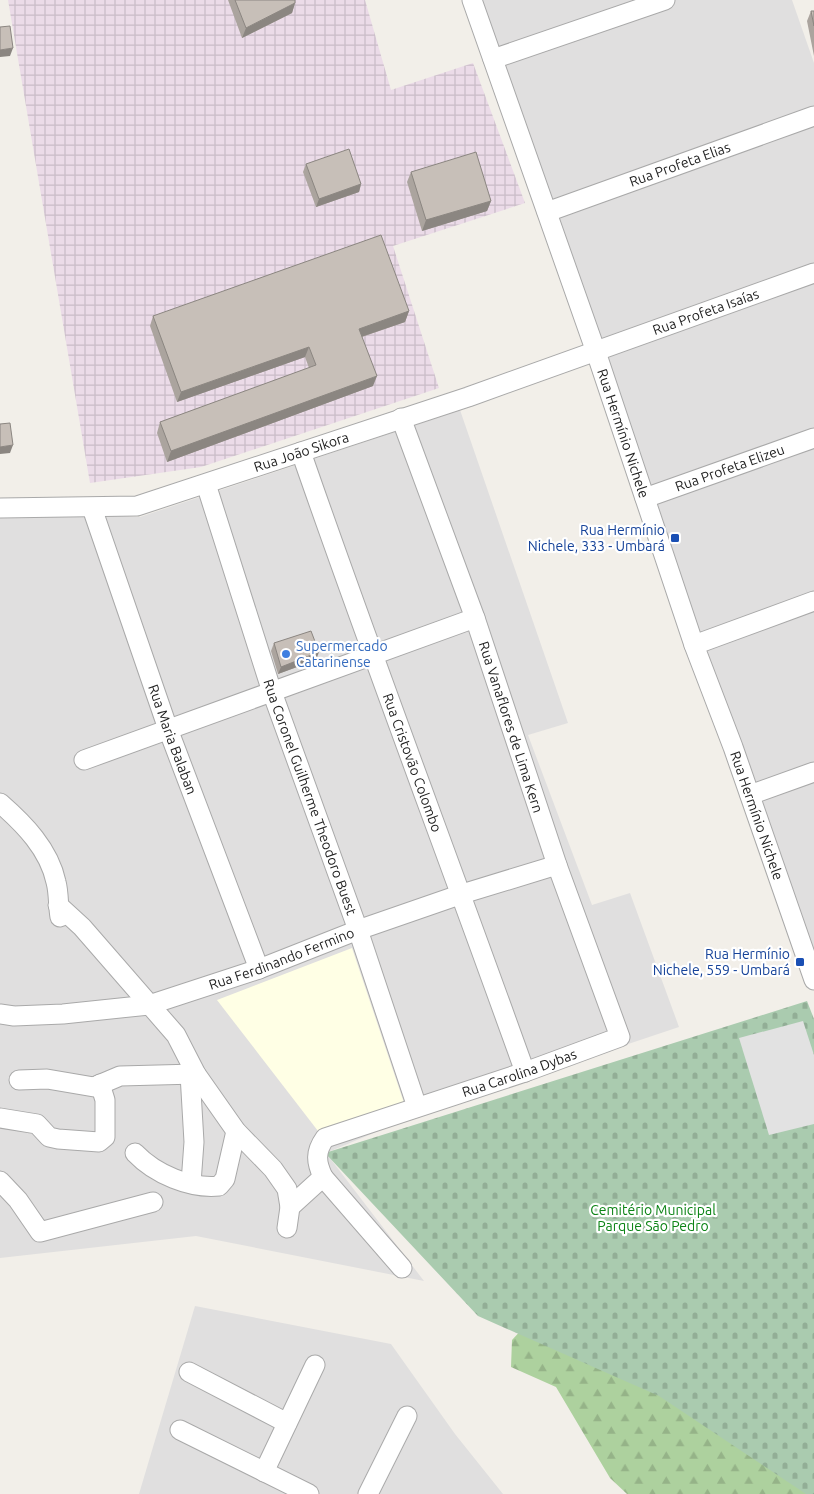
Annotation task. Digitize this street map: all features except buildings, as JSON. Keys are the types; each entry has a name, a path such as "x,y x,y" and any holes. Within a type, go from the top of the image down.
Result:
{"street":[{"name":"Rua Hermínio Nichele","path":"472,0 596,352 694,645 750,795 806,930 814,980"},
{"path":"493,59 664,0"},
{"name":"Rua Profeta Elias","path":"547,212 814,116"},
{"name":"Rua Profeta Isaías","path":"596,352 814,273"},
{"name":"Rua João Sikora","path":"0,508 137,506 596,352"},
{"name":"Rua Vanaflores de Lima Kern","path":"401,418 475,618 557,865 620,1037"},
{"name":"Rua Profeta Elizeu","path":"645,498 814,438"},
{"name":"Rua Cristovão Colombo","path":"301,452 371,655 462,894 525,1072"},
{"name":"Rua Coronel Guilherme Theodoro Buest","path":"206,484 272,692 358,930 417,1107"},
{"name":"Rua Maria Balaban","path":"92,508 168,729 259,969"},
{"path":"694,645 814,602"},
{"path":"84,760 475,618"},
{"path":"750,795 814,772"},
{"path":"0,803 21,821 49,861 56,882 59,912 82,927 176,1035 193,1074 236,1131 273,1169 288,1189 290,1207 287,1228"},
{"name":"Rua Ferdinando Fermino","path":"0,1014 14,1016 63,1014 149,1006 259,969 358,930 462,894 557,865"},
{"name":"Rua Carolina Dybas","path":"324,1177 317,1163 317,1152 325,1138 525,1072 620,1037"},
{"path":"19,1080 47,1079 94,1088 120,1076 193,1074"},
{"path":"191,1183 194,1142 193,1074"},
{"path":"0,1118 36,1124 49,1137 99,1142 105,1137 106,1100 100,1084"},
{"path":"135,1153 145,1163 165,1175 191,1183 219,1186 225,1179 236,1131"},
{"path":"290,1207 324,1177 402,1268"},
{"path":"0,1181 18,1200 40,1232 153,1202"},
{"path":"264,1472 315,1365"},
{"path":"189,1372 287,1423"},
{"path":"368,1494 407,1416"},
{"path":"180,1430 309,1494"}],"shaded area":[{"path":"8,0 365,0 391,90 473,63 525,203 393,246 439,388 201,467 90,483"},
{"path":"479,0 792,0 814,63 814,959 695,633"},
{"path":"460,410 568,723 528,735 592,905 630,893 679,1027 419,1114 326,1153 424,1281 196,1236 0,1258 0,513 51,512 140,517"},
{"path":"352,948 404,1103 318,1131 217,1000"},
{"path":"803,1021 814,1055 814,1124 769,1135 739,1038"},
{"path":"195,1306 391,1344 455,1434 503,1494 139,1494"}],"green space":[{"name":"Cemitério Municipal Parque São Pedro","path":"807,1001 814,1019 814,1494 806,1494 659,1396 478,1316 325,1153"},
{"path":"537,1313 814,1494 627,1494 610,1478 556,1387 511,1367 512,1340"}],"place":[{"name":"Rua Hermínio Nichele, 333 - Umbará","path":"675,538"},
{"name":"Supermercado Catarinense","path":"286,654"},
{"name":"Rua Hermínio Nichele, 559 - Umbará","path":"800,962"}]}
